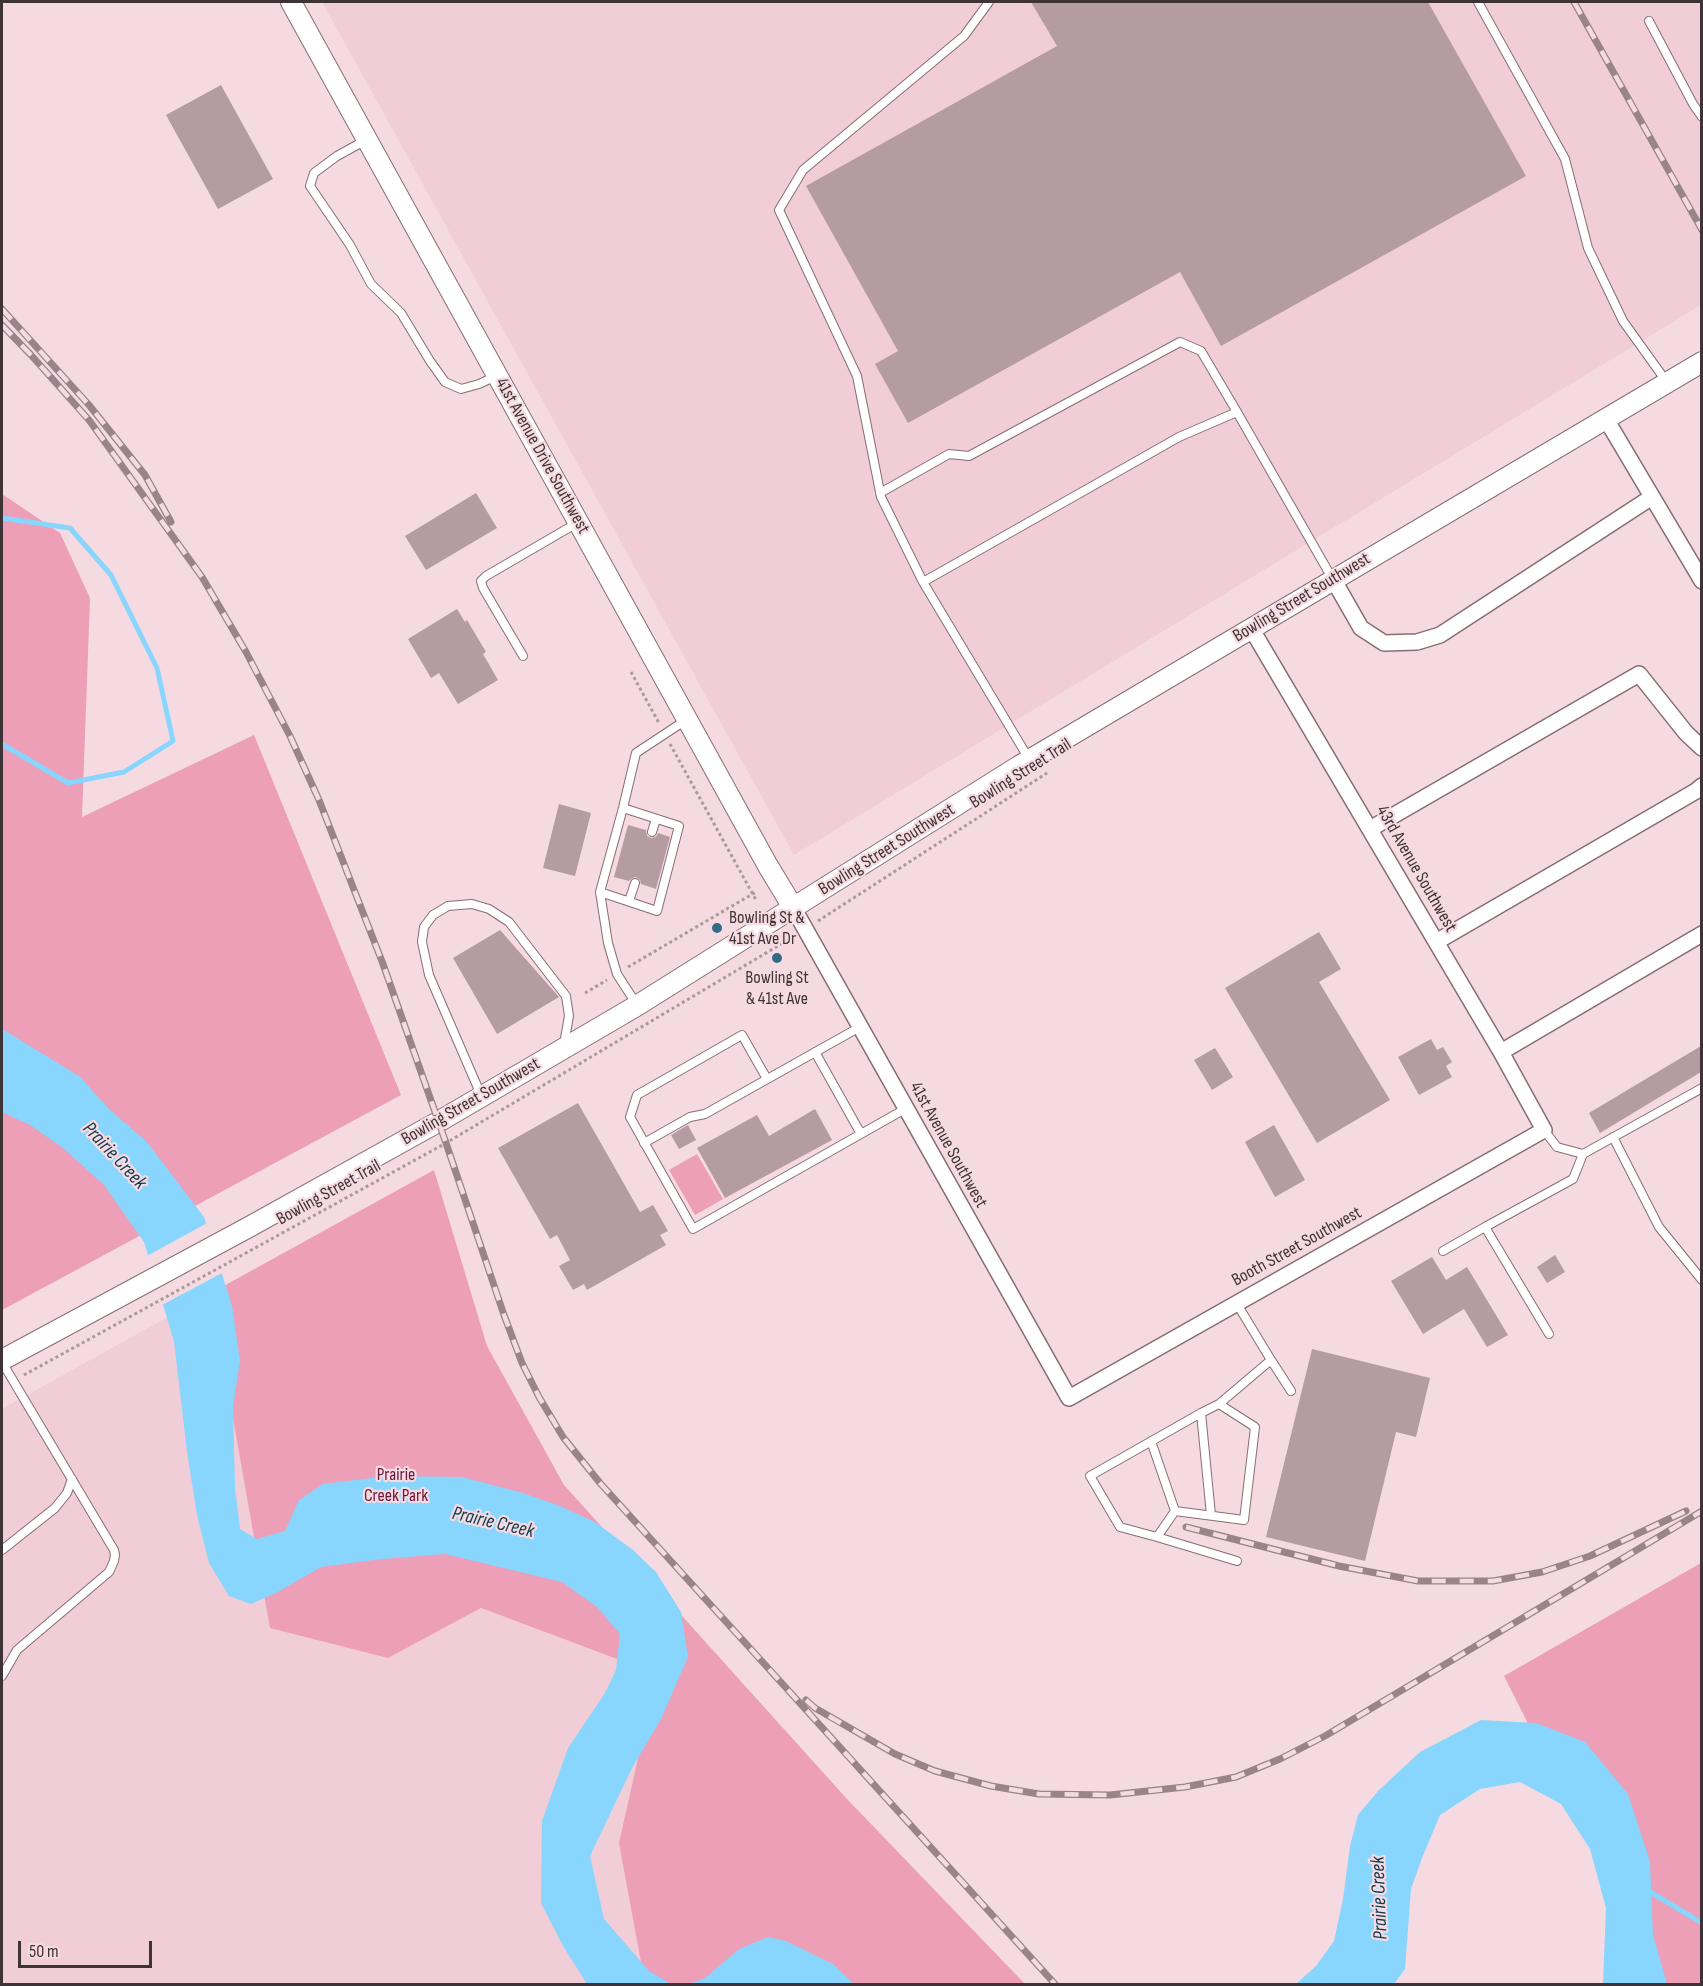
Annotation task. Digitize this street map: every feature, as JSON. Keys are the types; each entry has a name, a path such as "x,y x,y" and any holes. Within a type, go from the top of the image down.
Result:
{"main road":[{"name":"41st Avenue Drive Southwest","path":"291,2 768,866 794,909"},
{"name":"Bowling Street Southwest","path":"2,1361 249,1227 564,1049 794,909 1030,760 1701,362"}],"street":[{"path":"1606,419 1701,580"},
{"path":"1333,579 1361,628 1384,643 1417,642 1440,635 1652,497"},
{"name":"43rd Avenue Southwest","path":"1251,628 1501,1052 1544,1130"},
{"path":"1370,829 1639,674 1701,748"},
{"path":"1436,942 1696,792 1701,786"},
{"name":"41st Avenue Southwest","path":"794,909 1069,1398"},
{"path":"1501,1052 1701,934"},
{"name":"Booth Street Southwest","path":"1069,1398 1544,1130"}],"lane":[{"path":"989,2 964,36 803,170 778,210 856,376 880,493 922,582 1030,760"},
{"path":"1478,2 1565,159 1588,248 1623,321 1667,382"},
{"path":"1649,21 1701,117"},
{"path":"367,140 337,156 314,172 310,186 350,245 371,284 401,313 445,382 461,389 479,384 497,375"},
{"path":"880,493 950,454 969,456 1180,342 1201,351 1333,579"},
{"path":"922,582 1179,437 1238,412"},
{"path":"523,656 481,581 578,522"},
{"path":"638,1005 617,974 608,943 600,892 636,753 687,719"},
{"path":"600,892 657,911 679,825 623,808"},
{"path":"651,831 656,819"},
{"path":"629,901 635,883"},
{"path":"482,1097 429,975 422,942 424,927 433,915 448,906 472,904 489,909 509,922 566,996 569,1016 564,1049"},
{"path":"644,1143 690,1117 705,1114 860,1027"},
{"path":"767,1079 742,1035 637,1095 630,1118 693,1229 905,1109"},
{"path":"815,1052 861,1134"},
{"path":"1443,1251 1573,1179 1583,1154 1701,1088"},
{"path":"1544,1130 1557,1147 1583,1154"},
{"path":"1613,1137 1659,1227 1701,1280"},
{"path":"1485,1227 1549,1334"},
{"path":"1236,1304 1291,1390"},
{"path":"1237,1561 1120,1527 1090,1476 1219,1404 1271,1360"},
{"path":"2,1361 114,1550 114,1561 109,1572 17,1650 2,1676"},
{"path":"1174,1511 1244,1520 1256,1427 1219,1404"},
{"path":"1201,1413 1211,1515"},
{"path":"1151,1441 1174,1511"},
{"path":"2,1550 55,1508 67,1493 72,1479"},
{"path":"1157,1537 1174,1511"}],"path":[{"path":"631,672 756,900"},
{"name":"Bowling Street Trail","path":"825,916 1054,769"},
{"path":"585,993 754,893"},
{"name":"Bowling Street Trail","path":"12,1381 446,1143 789,940"}],"shaded area":[{"path":"322,2 1701,2 1701,305 794,855"},
{"path":"211,1293 388,1658 481,1608 657,1674 645,1984 2,1984 2,1409"}],"green space":[{"path":"2,494 60,533 90,598 82,817 254,735 401,1095 2,1310"},
{"path":"697,1154 723,1199 695,1215 669,1170"},
{"name":"Prairie Creek Park","path":"434,1170 487,1346 564,1485 847,1799 1025,1984 645,1984 619,1843 657,1674 481,1608 388,1658 270,1628 211,1293"},
{"path":"1701,1563 1701,1984 1642,1984 1612,1890 1504,1676"}],"water":[{"name":"Prairie Creek","path":"2,1029 79,1076 110,1110 146,1141 204,1217 232,1306 240,1361 233,1406 235,1488 240,1529 257,1539 285,1531 299,1500 323,1484 387,1476 462,1477 523,1493 595,1522 633,1550 656,1572 681,1612 688,1657 661,1719 632,1768 590,1856 604,1919 649,1971 671,1984 587,1984 563,1946 541,1903 542,1821 568,1748 605,1693 616,1670 620,1634 597,1607 562,1582 445,1554 321,1567 276,1593 251,1604 229,1596 209,1563 197,1515 174,1341 144,1242 104,1185 63,1148 30,1125 2,1112"},
{"name":"Prairie Creek","path":"1481,1720 1536,1723 1585,1742 1628,1794 1650,1862 1653,1935 1667,1984 1603,1984 1606,1908 1590,1849 1561,1804 1520,1782 1480,1789 1440,1815 1411,1889 1405,1969 1394,1984 1296,1984 1316,1966 1334,1941 1343,1899 1350,1846 1358,1815 1378,1791 1420,1752"},
{"path":"768,1937 786,1941 833,1964 854,1984 690,1984 705,1978 739,1949"}],"pier":[{"path":"209,1222 224,1272 160,1306 145,1257"}],"building":[{"path":"1031,2 1428,2 1526,176 1221,346 1180,272 908,423 875,364 898,351 806,186 1057,46"},
{"path":"221,85 273,179 218,209 166,115"},
{"path":"476,493 497,528 426,570 405,536"},
{"path":"457,609 465,622 467,620 486,652 483,654 498,680 458,704 439,673 431,678 408,639"},
{"path":"559,804 591,813 575,876 543,868"},
{"path":"628,825 646,830 647,836 651,838 656,837 658,833 670,837 656,889 641,884 636,877 629,881 614,877"},
{"path":"500,930 559,997 497,1034 453,958"},
{"path":"1319,932 1341,969 1319,982 1390,1100 1317,1143 1225,988"},
{"path":"1431,1039 1437,1050 1443,1047 1452,1062 1446,1066 1452,1077 1419,1095 1398,1057"},
{"path":"1701,1046 1701,1072 1600,1133 1589,1113"},
{"path":"1215,1048 1233,1077 1212,1090 1194,1060"},
{"path":"578,1103 640,1212 653,1205 668,1231 660,1235 666,1245 587,1290 584,1284 573,1290 559,1266 570,1260 557,1235 550,1239 498,1148"},
{"path":"815,1109 832,1140 725,1198 697,1148 757,1115 769,1136"},
{"path":"688,1125 696,1140 679,1149 671,1135"},
{"path":"1274,1125 1305,1180 1275,1197 1245,1142"},
{"path":"1555,1255 1565,1272 1547,1283 1537,1267"},
{"path":"1432,1257 1446,1280 1467,1267 1508,1335 1487,1347 1464,1309 1423,1334 1391,1281"},
{"path":"1312,1349 1430,1378 1416,1437 1396,1432 1365,1561 1266,1537"}],"waterway":[{"path":"2,518 70,528 111,575 157,668 173,741 124,772 68,783 2,744"},
{"path":"1647,1890 1702,1923"}],"railway":[{"path":"1574,2 1702,230"},
{"path":"2,309 89,405 145,475 171,522"},
{"path":"2,325 89,420 202,577 246,652 290,736 319,800 383,964 522,1363 563,1437 600,1483 1055,1984"},
{"path":"1186,1527 1339,1566 1418,1581 1493,1581 1542,1572 1590,1556 1686,1511"},
{"path":"806,1700 815,1708 895,1754 935,1771 991,1786 1039,1794 1110,1795 1185,1787 1236,1777 1280,1759 1325,1736 1702,1511"}],"place":[{"name":"Bowling St & 41st Ave Dr","path":"717,928"},
{"name":"Bowling St & 41st Ave","path":"777,958"}]}
